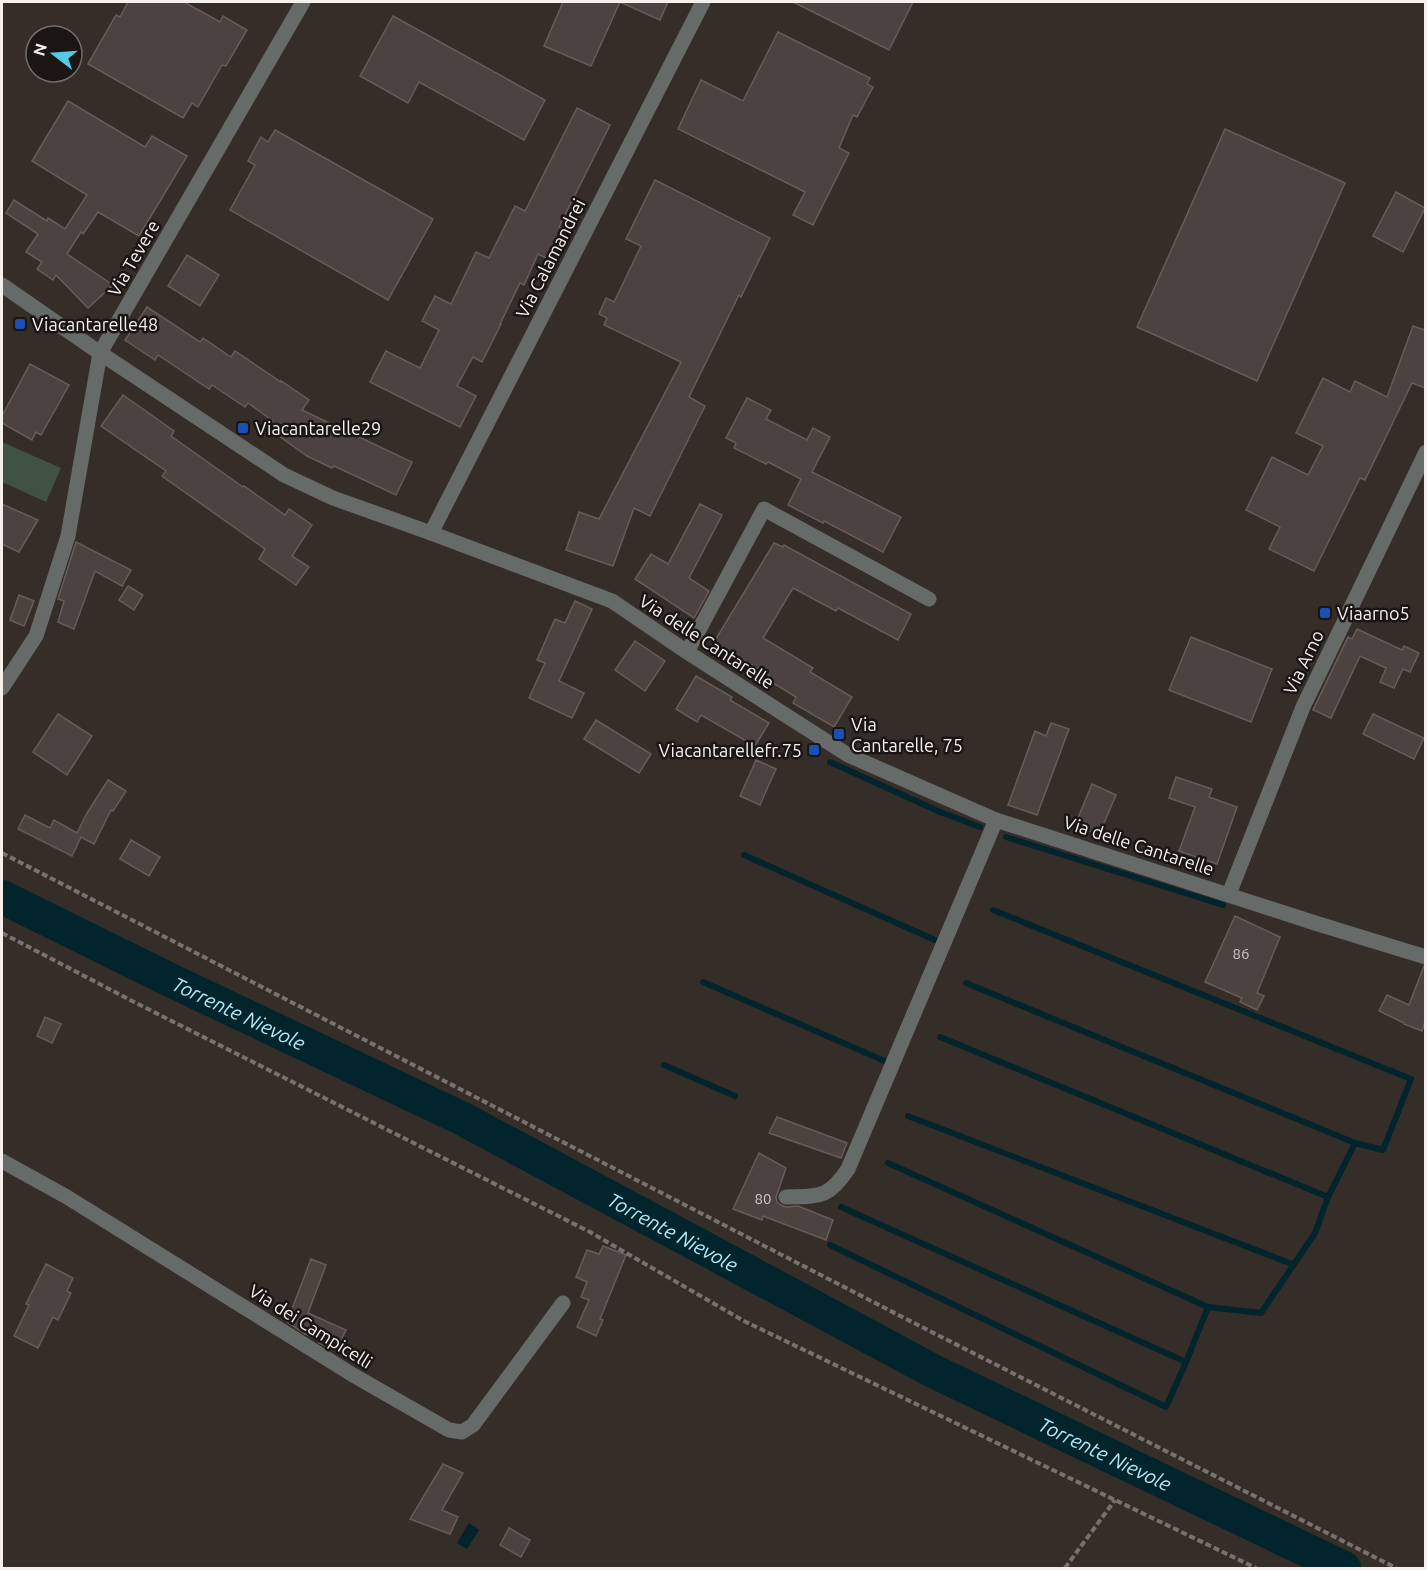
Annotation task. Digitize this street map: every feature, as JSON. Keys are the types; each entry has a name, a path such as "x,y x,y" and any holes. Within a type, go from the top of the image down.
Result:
{"street":[{"name":"Via Tevere","path":"2,688 36,636 68,536 100,353 303,2"},
{"name":"Via Calamandrei","path":"430,533 703,2"},
{"name":"Via delle Cantarelle","path":"2,285 284,475 333,498 612,601 848,755 996,820 1425,957"},
{"name":"Via Arno","path":"1229,894 1303,707 1425,452"},
{"path":"687,652 764,509 929,599"},
{"path":"786,1197 811,1196 828,1192 838,1184 848,1169 996,820"},
{"name":"Via dei Campicelli","path":"2,1161 67,1197 353,1375 449,1430 462,1432 474,1425 563,1303"}],"path":[{"path":"2,853 1396,1569"},
{"path":"2,933 147,1009 590,1232 744,1321 1256,1569"},
{"path":"1065,1569 1115,1500"}],"green space":[{"path":"2,442 61,468 46,502 2,482"}],"water":[{"path":"469,1523 479,1530 467,1549 457,1543"}],"building":[{"path":"128,2 184,2 220,22 223,16 247,30 226,66 222,65 198,107 192,103 183,118 88,64 116,15 120,17"},
{"path":"563,2 620,2 591,66 544,46"},
{"path":"620,2 668,2 660,20"},
{"path":"793,2 913,2 889,50"},
{"path":"393,16 545,100 524,140 419,82 408,103 360,76"},
{"path":"778,32 870,78 867,84 873,87 857,117 853,115 839,148 849,153 813,225 793,215 805,192 678,129 701,80 743,101"},
{"path":"68,101 145,147 152,136 187,156 139,236 98,212 83,234 81,232 67,254 113,285 88,308 56,275 53,280 37,269 42,262 26,252 38,234 6,213 14,200 47,221 48,218 65,229 87,195 32,161"},
{"path":"577,108 610,125 559,227 563,229 548,259 538,254 524,285 520,283 482,362 473,357 457,386 476,396 460,427 370,382 386,351 420,368 439,330 422,321 435,296 451,304 476,252 489,258 515,206 525,211"},
{"path":"1225,129 1345,183 1257,381 1137,327"},
{"path":"275,130 433,219 388,300 230,210 255,165 248,161 261,137 268,142"},
{"path":"655,180 770,238 689,397 705,406 650,516 634,508 613,566 566,550 579,512 599,519 681,362 604,325 607,318 599,314 606,298 614,302 641,246 626,239"},
{"path":"1396,192 1425,208 1403,252 1373,236"},
{"path":"187,255 219,275 200,306 168,286"},
{"path":"147,307 200,342 203,338 231,357 235,351 281,381 309,400 302,410 412,462 396,495 307,456 268,428 273,421 248,403 245,407 212,385 209,389 158,355 155,360 125,340"},
{"path":"1413,326 1425,330 1425,388 1412,383 1365,480 1360,478 1314,571 1269,549 1280,527 1246,510 1272,457 1308,475 1323,446 1296,433 1323,378 1350,392 1355,381 1387,397"},
{"path":"30,364 69,385 41,435 36,432 32,440 2,423 2,416"},
{"path":"123,395 174,431 171,436 243,487 285,515 289,509 312,525 292,556 309,567 296,585 259,559 265,549 162,476 166,471 101,426"},
{"path":"747,398 771,410 766,419 807,440 813,428 830,437 812,472 901,517 883,552 788,505 801,479 734,448 736,443 726,438"},
{"path":"2,504 38,520 19,552 2,544"},
{"path":"700,504 722,515 689,578 709,591 694,618 635,579 651,554 668,564"},
{"path":"76,542 131,570 122,586 95,571 74,629 58,622 64,601 58,599"},
{"path":"774,543 783,547 784,545 911,614 898,640 838,608 836,611 793,588 763,638 813,668 810,672 852,697 834,727 793,703 796,697 768,680 770,676 714,642"},
{"path":"128,586 143,595 134,610 119,600"},
{"path":"19,595 34,601 24,626 10,620"},
{"path":"575,601 592,609 559,681 584,693 572,718 529,698 545,663 537,660 555,619 565,623"},
{"path":"1357,629 1402,650 1404,646 1419,653 1410,672 1403,669 1394,688 1380,682 1386,668 1360,656 1331,718 1313,710 1348,637 1352,639"},
{"path":"1191,637 1272,669 1251,722 1169,690"},
{"path":"635,641 665,661 645,691 615,670"},
{"path":"696,676 732,697 730,700 769,723 755,746 701,715 697,722 676,709"},
{"path":"58,714 92,736 67,775 33,752"},
{"path":"1373,714 1424,738 1414,759 1363,734"},
{"path":"596,720 651,754 639,773 584,739"},
{"path":"1051,723 1069,729 1037,815 1008,805 1035,731 1046,736"},
{"path":"756,760 776,769 760,805 740,796"},
{"path":"1176,777 1212,789 1209,797 1237,807 1217,864 1179,851 1195,807 1169,798"},
{"path":"108,780 126,791 113,811 111,810 94,844 81,837 72,856 18,829 25,815 50,828 54,820 77,833"},
{"path":"1092,784 1116,795 1099,835 1075,825"},
{"path":"131,840 160,857 149,876 120,859"},
{"path":"1235,916 1280,937 1257,993 1264,996 1257,1010 1240,1002 1242,998 1205,982"},
{"path":"1424,966 1425,1021 1422,1031 1379,1011 1387,995 1409,1005"},
{"path":"45,1017 61,1024 52,1043 37,1036"},
{"path":"777,1117 847,1143 841,1158 769,1133"},
{"path":"759,1153 786,1168 776,1197 777,1202 786,1207 798,1206 833,1220 826,1240 763,1216 762,1220 733,1209"},
{"path":"603,1246 626,1255 600,1319 603,1320 596,1336 577,1327 589,1300 581,1297 587,1282 576,1277 587,1250 599,1254"},
{"path":"311,1259 326,1265 308,1313 346,1330 336,1351 319,1343 321,1340 305,1334 287,1322"},
{"path":"46,1264 73,1278 67,1291 71,1293 58,1320 53,1317 38,1348 14,1336 29,1305 26,1304"},
{"path":"443,1464 463,1473 442,1510 458,1517 450,1534 410,1519"},
{"path":"509,1528 530,1540 521,1557 500,1545"}],"waterway":[{"path":"830,762 940,812 980,827"},
{"path":"1006,837 1223,905"},
{"path":"744,855 935,940"},
{"name":"Torrente Nievole","path":"2,897 170,980 463,1119 933,1371 1344,1568"},
{"path":"830,1245 1166,1407 1208,1307 1261,1313 1315,1233 1328,1197 1355,1143 1383,1150 1411,1079 993,910"},
{"path":"703,982 887,1062"},
{"path":"966,983 1355,1143"},
{"path":"940,1037 1328,1197"},
{"path":"664,1065 735,1096"},
{"path":"908,1116 1292,1264"},
{"path":"888,1163 1208,1307"},
{"path":"841,1207 1186,1362"}],"place":[{"name":"Viacantarelle48","path":"20,324"},
{"name":"Viacantarelle29","path":"243,428"},
{"name":"Viaarno5","path":"1325,613"},
{"name":"Via Cantarelle, 75","path":"839,734"},
{"name":"Viacantarellefr.75","path":"814,750"}]}
